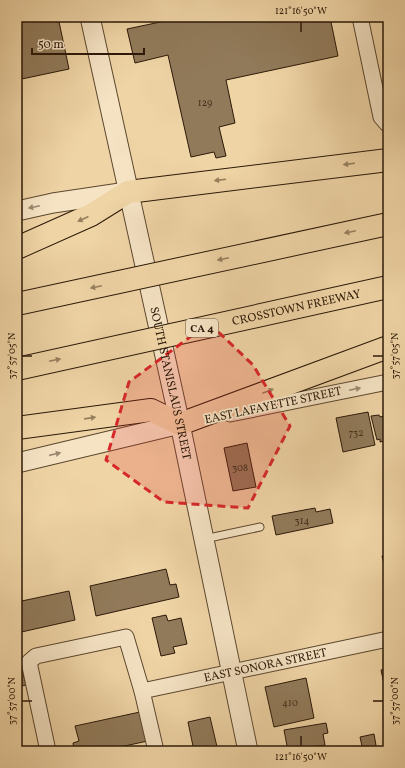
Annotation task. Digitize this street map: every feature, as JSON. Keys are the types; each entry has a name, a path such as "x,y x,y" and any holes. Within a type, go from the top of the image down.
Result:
{"highway":[{"path":"17,248 91,215 128,192 388,160"},
{"path":"17,304 388,224"},
{"name":"CROSSTOWN FREEWAY","path":"17,368 388,287"},
{"path":"27,427 151,410 180,424 388,347"}],"street":[{"name":"SOUTH STANISLAUS STREET","path":"90,17 180,424 248,751"},
{"path":"360,17 381,116 388,125"},
{"path":"17,211 53,203 128,192"},
{"name":"EAST LAFAYETTE STREET","path":"17,462 180,424 388,382"},
{"path":"48,751 29,662 36,656 126,637 142,691 156,751"},
{"name":"EAST SONORA STREET","path":"142,691 388,639"}],"lane":[{"path":"204,539 260,527"}],"highlighted area":[{"path":"209,323 253,365 290,426 248,508 164,502 106,460 129,382"}],"building":[{"path":"17,17 58,17 69,69 17,80"},
{"path":"184,17 330,17 338,56 226,80 235,123 219,127 226,156 216,158 214,152 191,157 168,55 135,63 127,29"},
{"path":"368,412 375,445 343,452 336,418"},
{"path":"379,415 380,417 388,415 388,440 380,442 380,439 377,440 371,416"},
{"path":"247,443 256,487 233,491 224,448"},
{"path":"315,508 316,512 330,509 333,523 276,535 272,516"},
{"path":"388,555 388,581 382,556"},
{"path":"166,569 170,585 176,584 179,597 96,616 90,586"},
{"path":"69,591 75,620 17,633 17,602"},
{"path":"166,615 168,621 181,618 187,644 173,647 175,653 161,656 152,618"},
{"path":"17,648 26,685 17,687"},
{"path":"388,668 388,702 381,670"},
{"path":"306,678 314,718 274,727 265,687"},
{"path":"140,712 152,740 102,751 74,751 73,743 79,741 75,726"},
{"path":"210,717 218,751 194,751 188,722"},
{"path":"326,723 328,733 323,734 325,745 288,751 284,730"},
{"path":"374,734 377,751 363,751 360,737"}]}
